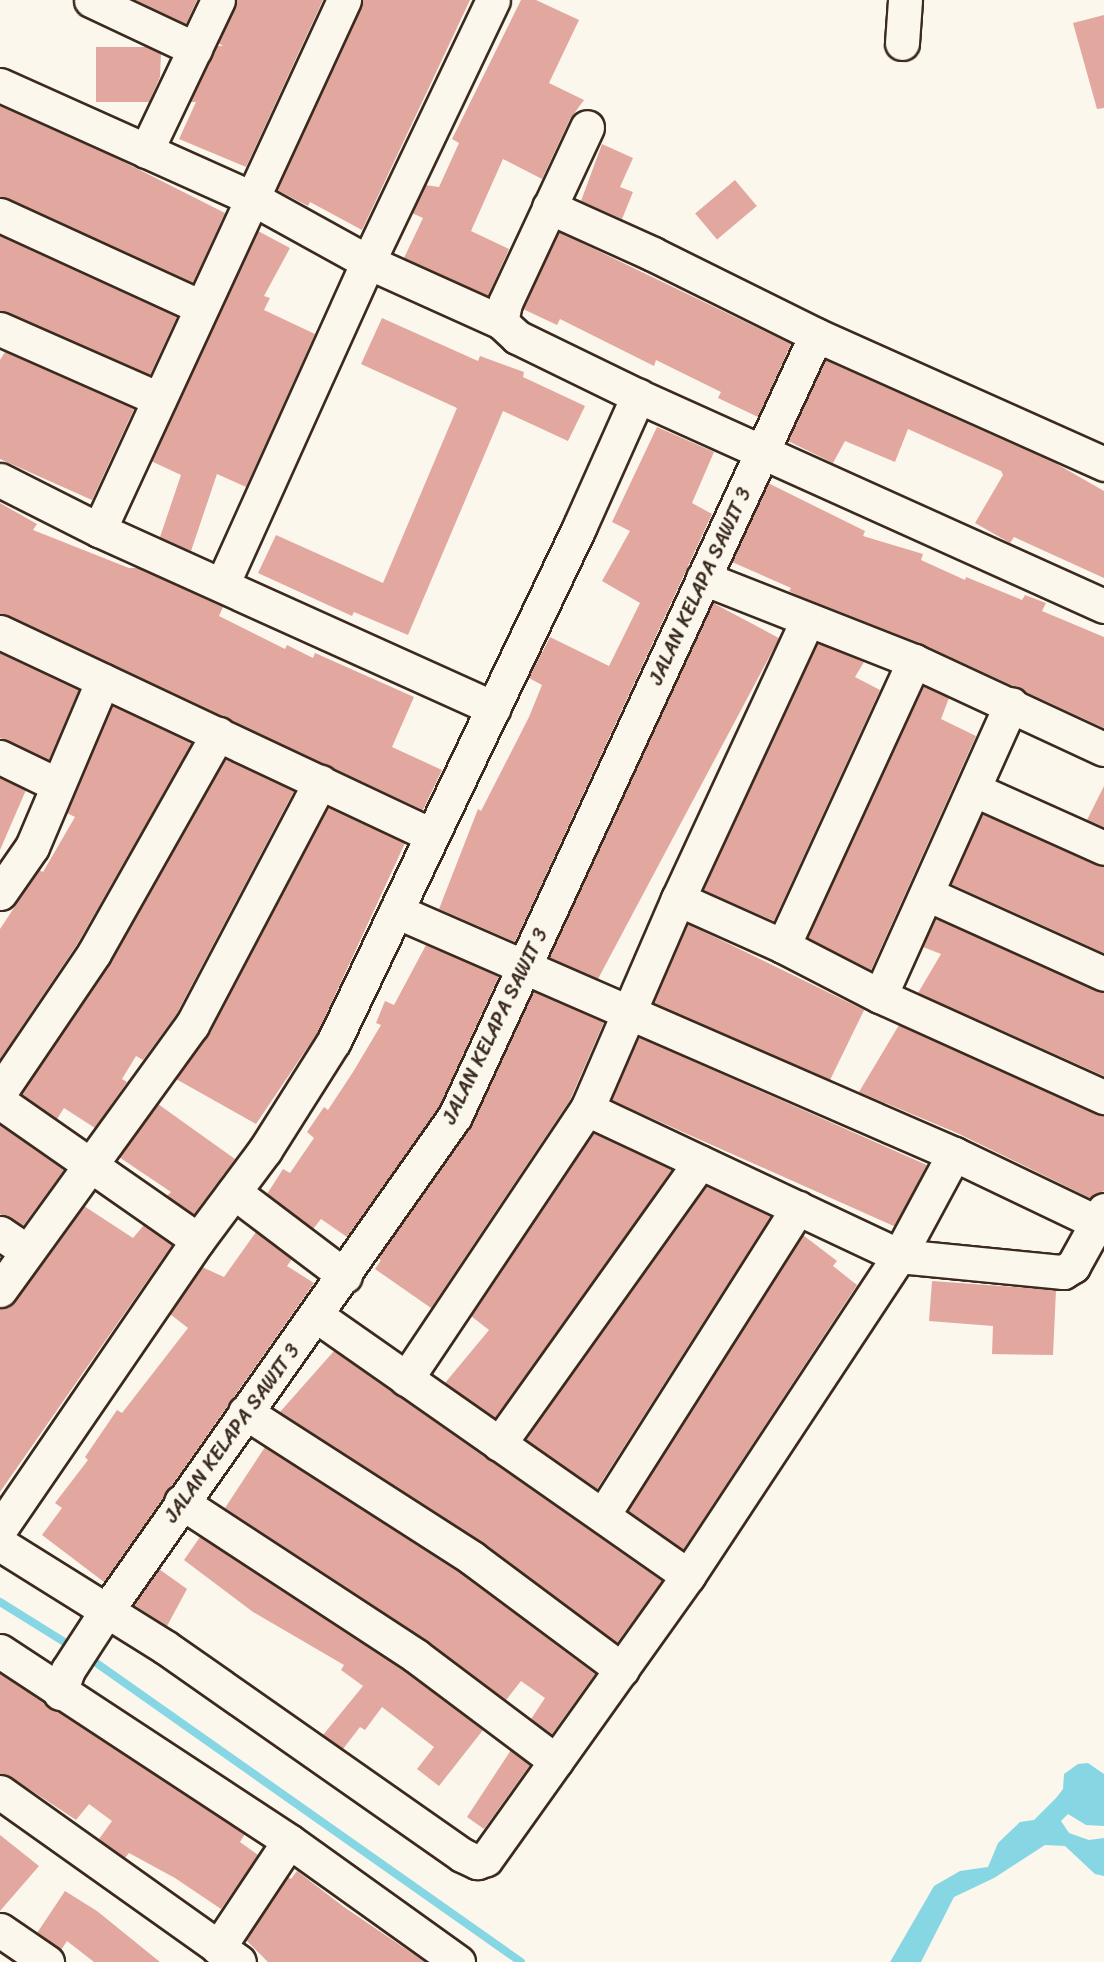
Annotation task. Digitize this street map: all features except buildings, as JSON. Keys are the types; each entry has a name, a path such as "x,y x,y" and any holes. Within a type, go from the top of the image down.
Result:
{"street":[{"path":"91,0 195,49"},
{"path":"146,151 218,0"},
{"path":"99,530 344,0"},
{"path":"222,585 368,262 493,0"},
{"path":"902,42 905,0"},
{"path":"0,85 252,198 368,262 501,322 518,338 638,396 764,450 1104,606"},
{"path":"501,322 505,303 586,127"},
{"path":"549,207 653,254 816,335 1104,464"},
{"path":"0,215 201,307"},
{"path":"0,330 159,399"},
{"name":"JALAN KELAPA SAWIT 3","path":"64,1681 100,1621 181,1502 317,1316 454,1116 816,335"},
{"path":"0,1529 198,1240 265,1150 334,1041 494,708 638,396"},
{"path":"0,480 99,530 494,708"},
{"path":"703,578 807,621 914,661 1104,749"},
{"path":"406,1379 587,1109 678,899 807,621"},
{"path":"0,632 432,835"},
{"path":"783,946 914,661"},
{"path":"2,887 32,847 103,680"},
{"path":"880,996 975,790 1011,704"},
{"path":"0,1092 94,953 218,734"},
{"path":"0,757 58,785"},
{"path":"0,1290 89,1163 192,1025 320,782"},
{"path":"975,790 1104,848"},
{"path":"927,894 1104,974"},
{"path":"678,899 783,946 880,996 1104,1097"},
{"path":"396,911 1101,1216 1073,1266 1063,1272 899,1256 587,1109"},
{"path":"0,1102 198,1240"},
{"path":"0,1544 100,1621 477,1863 486,1859 688,1576 899,1256 954,1154"},
{"path":"499,1444 700,1162"},
{"path":"234,1192 345,1275"},
{"path":"603,1515 798,1208"},
{"path":"0,1233 27,1251"},
{"path":"317,1316 688,1576"},
{"path":"245,1412 472,1558 622,1670"},
{"path":"181,1502 416,1656 556,1761"},
{"path":"0,1651 64,1681 458,1962"},
{"path":"0,1792 228,1955 289,1841"},
{"path":"1,1933 46,1962"}],"water":[{"path":"1088,1763 1104,1774 1104,1826 1086,1825 1068,1814 1061,1821 1069,1833 1089,1840 1104,1838 1104,1876 1095,1874 1065,1846 1045,1845 994,1878 954,1897 921,1962 890,1962 934,1886 960,1871 988,1867 998,1843 1020,1822 1034,1820 1056,1798 1063,1789 1064,1774 1078,1764"}],"waterway":[{"path":"0,1602 74,1648"},
{"path":"85,1655 521,1962"}]}
